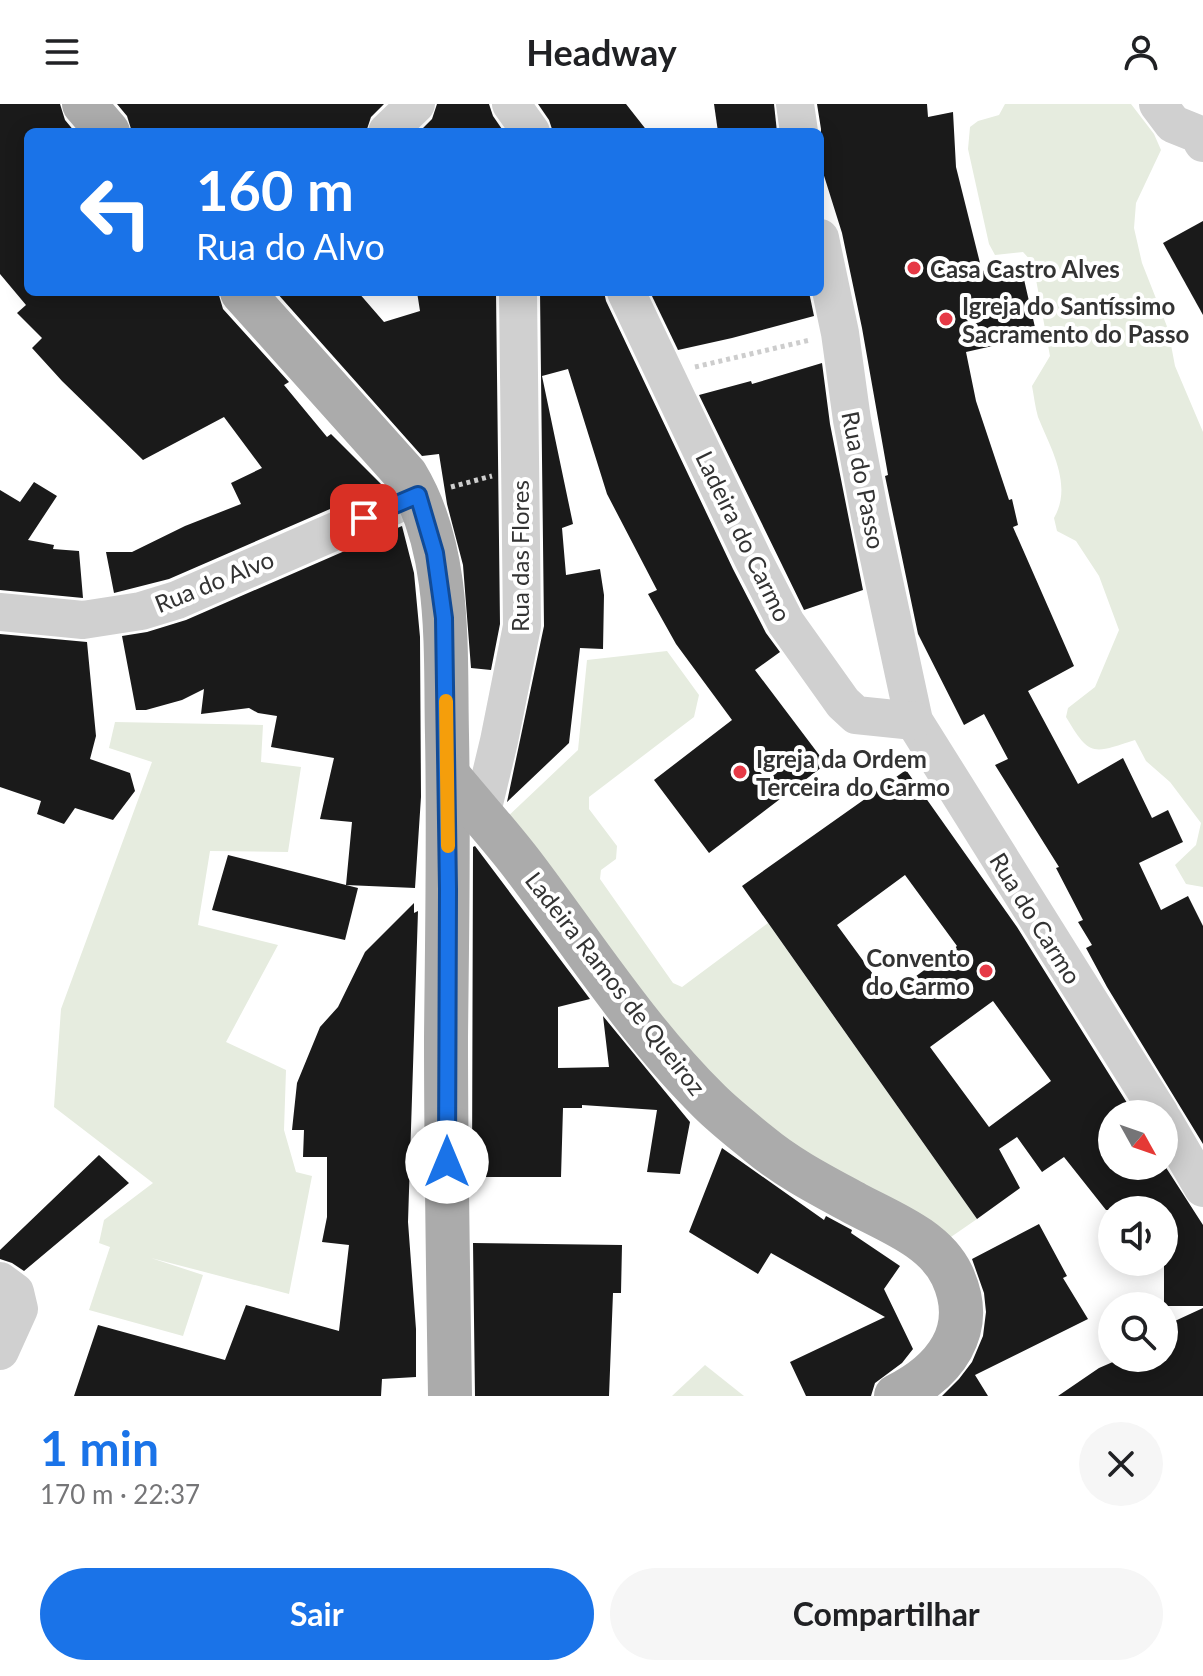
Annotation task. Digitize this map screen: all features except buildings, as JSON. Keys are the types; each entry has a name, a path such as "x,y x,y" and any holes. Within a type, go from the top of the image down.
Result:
{"main road":[{"path":"84,104 105,128"},
{"path":"246,296 406,475 418,495 435,553 444,618 448,775 446,1040 450,1396"},
{"name":"Ladeira Ramos de Queiroz","path":"448,775 523,865 637,1017 709,1101 767,1151 903,1230 943,1260 953,1277 958,1295 961,1320 956,1340 934,1373 896,1396"}],"street":[{"path":"391,128 416,104"},
{"path":"795,104 798,128"},
{"path":"1158,104 1173,124 1202,131"},
{"name":"Rua do Passo","path":"824,257 840,333 865,488 914,721"},
{"name":"Rua das Flores","path":"481,816 522,626 518,296"},
{"name":"Ladeira do Carmo","path":"628,296 786,623 843,703 856,715 914,721"},
{"name":"Rua do Alvo","path":"0,612 83,620 141,611 177,600 418,495"},
{"name":"Rua do Carmo","path":"914,721 1151,1100"},
{"path":"1178,1145 1203,1188"},
{"path":"0,1281 11,1287 19,1309 6,1337"}],"path":[{"path":"667,374 840,333"},
{"path":"418,495 520,469"}],"shaded area":[{"path":"1005,104 1131,104 1154,134 1161,150 1136,203 1134,228 1142,263 1168,329 1175,366 1203,432 1203,887 1186,884 1175,865 1196,845 1201,823 1170,782 1146,761 1135,740 1093,749 1081,739 1066,717 1068,708 1095,687 1119,630 1099,576 1076,541 1057,531 1054,518 1059,505 1061,480 1038,417 1032,386 1050,356 1033,263 1023,252 995,255 989,244 968,149 970,127 978,121 999,115"},
{"path":"667,651 699,695 694,717 589,797 589,809 617,846 616,859 601,870 600,879 673,983 682,987 768,923 977,1219 948,1239 802,1160 720,1091 505,819 578,750 587,660"},
{"path":"115,722 263,725 261,762 301,767 288,852 210,851 198,925 278,945 226,1042 286,1070 284,1130 296,1172 312,1176 289,1294 151,1258 203,1275 183,1336 89,1310 110,1247 99,1243 104,1220 153,1183 54,1107 61,1009 152,762 109,748"},
{"path":"705,1365 744,1396 672,1396"}],"slow traffic":[{"path":"446,701 448,846"}],"place":[{"name":"Casa Castro Alves","path":"914,268"},
{"name":"Igreja do Santíssimo Sacramento do Passo","path":"946,319"},
{"name":"Igreja da Ordem Terceira do Carmo","path":"740,772"},
{"name":"Convento do Carmo","path":"986,971"}],"route":[{"path":"364,518 418,495 435,553 444,618 448,775 447,1162"}]}
